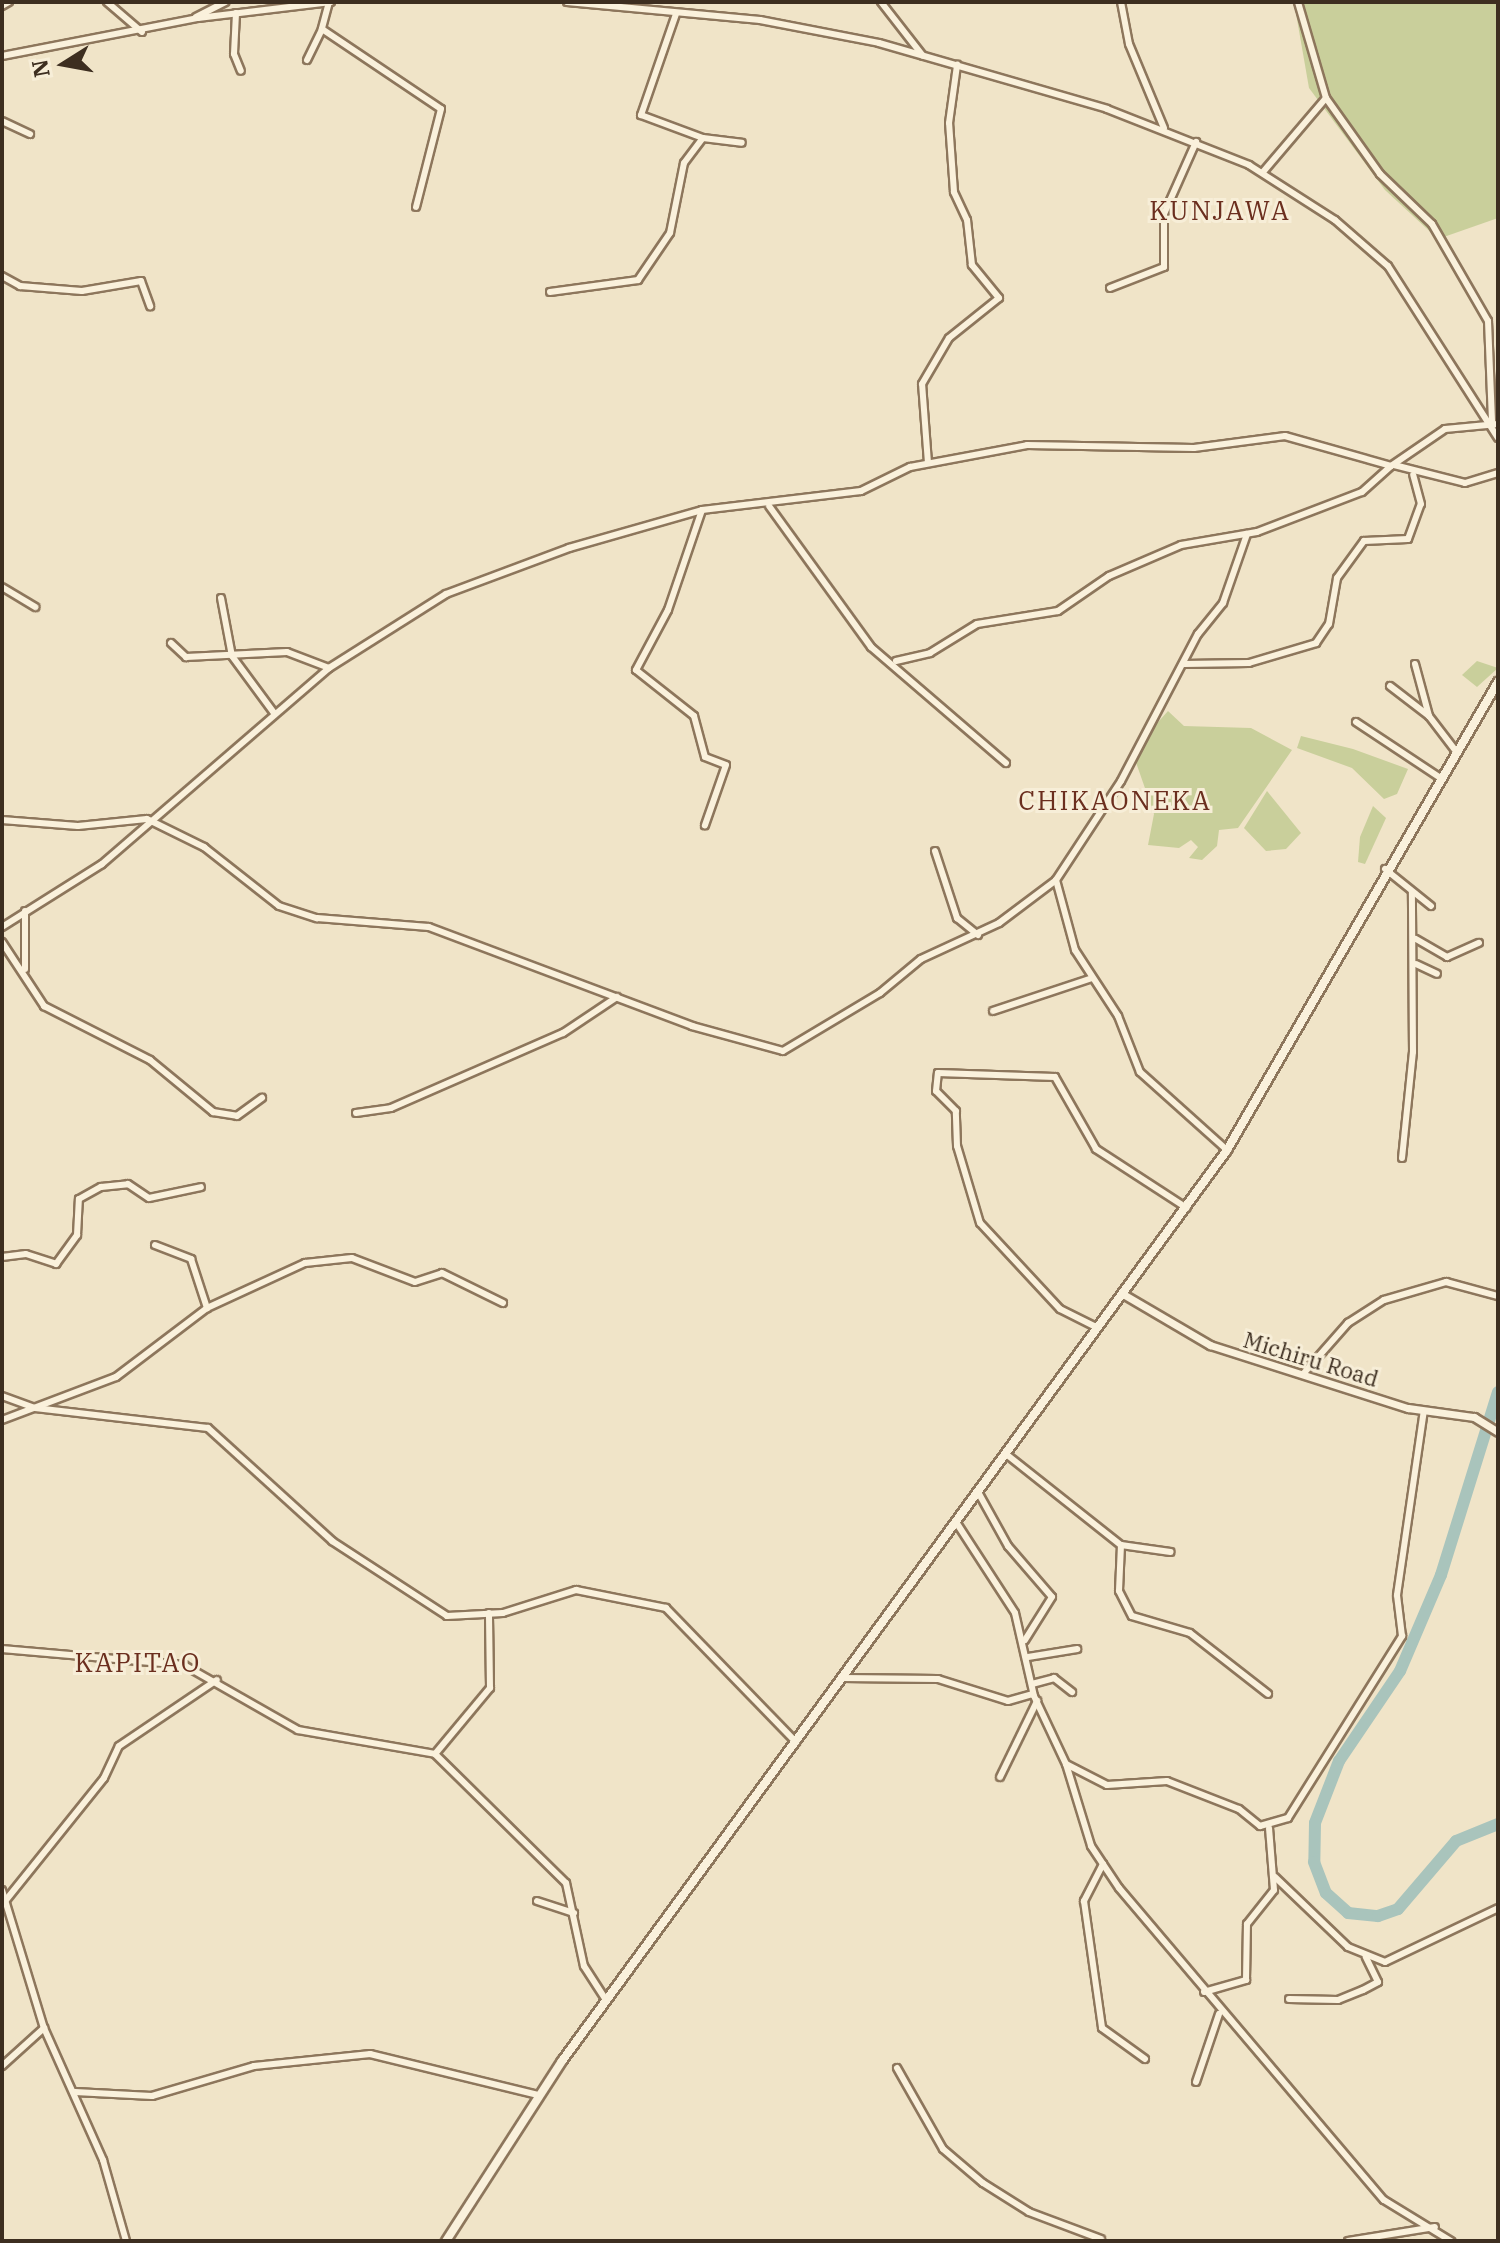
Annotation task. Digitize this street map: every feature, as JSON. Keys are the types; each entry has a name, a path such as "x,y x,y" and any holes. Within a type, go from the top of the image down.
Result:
{"main road":[{"path":"446,2241 538,2095 606,2000 1227,1150 1385,869 1498,682"}],"street":[{"path":"2,6 9,2"},
{"path":"107,2 142,32"},
{"path":"190,20 225,2"},
{"path":"2,56 142,32 190,20 330,2 322,29 307,60"},
{"path":"567,2 760,20 923,56 1164,128 1263,172 1353,233 1388,266 1492,421 1498,438"},
{"path":"881,2 923,56"},
{"path":"1121,2 1129,44 1164,128"},
{"path":"1298,2 1326,98 1380,174 1432,224 1488,321 1492,421"},
{"path":"236,13 234,54 241,71"},
{"path":"676,14 641,115 703,138 742,143"},
{"path":"322,29 441,109 416,207"},
{"path":"928,463 922,384 949,338 999,298 972,265 967,220 954,192 949,123 957,65"},
{"path":"1263,172 1326,98"},
{"path":"2,121 30,134"},
{"path":"550,292 638,280 670,233 684,163 703,138"},
{"path":"1110,288 1164,267 1164,214 1196,142"},
{"path":"2,276 20,286 82,291 141,281 150,306"},
{"path":"896,661 940,649 973,625 1058,611 1116,573 1195,540 1247,534 1362,492 1439,432 1492,421"},
{"path":"2,927 102,864 147,819 329,668 458,589 702,510 769,506 861,491 928,463 1062,442 1194,448 1285,436 1393,466 1413,475 1476,483 1498,473"},
{"path":"1184,664 1249,663 1319,640 1337,578 1363,542 1408,539 1421,504 1413,475"},
{"path":"769,506 868,644 896,661 953,722 1006,763"},
{"path":"702,510 668,610 636,670 694,716 705,757 726,765 705,825"},
{"path":"2,820 78,826 147,819 204,847 279,906 317,918 429,927 617,997 779,1052 868,1001 921,959 978,935 1056,880 1223,603 1247,534"},
{"path":"2,587 35,607"},
{"path":"221,598 232,656 274,713"},
{"path":"171,643 182,656 287,652 329,668"},
{"path":"1415,664 1429,716"},
{"path":"1390,686 1429,716 1455,750"},
{"path":"1356,722 1439,777"},
{"path":"935,851 957,918 978,935"},
{"path":"1385,869 1431,906"},
{"path":"1056,880 1073,945 1146,1081 1227,1150"},
{"path":"1402,1158 1416,964 1412,892"},
{"path":"25,911 25,969"},
{"path":"1416,939 1447,957 1479,943"},
{"path":"2,942 25,969 44,1006 150,1060 213,1112 237,1116 262,1098"},
{"path":"1416,964 1437,974"},
{"path":"993,1011 1092,978"},
{"path":"356,1113 391,1108 563,1033 617,997"},
{"path":"1096,1327 1054,1304 978,1219 957,1146 956,1111 936,1091 938,1073 1055,1077 1096,1149 1187,1208"},
{"path":"2,1257 26,1254 56,1264 77,1235 84,1193 128,1184 149,1198 201,1187"},
{"path":"155,1245 191,1259 207,1308"},
{"path":"2,1420 116,1377 207,1308 284,1269 329,1258 370,1262 415,1282 442,1273 503,1303"},
{"path":"1304,1373 1348,1323 1384,1300 1446,1282 1498,1296"},
{"name":"Michiru Road","path":"1123,1294 1210,1345 1424,1411 1474,1417 1498,1432"},
{"path":"2,1396 35,1408 208,1428 332,1541 389,1582 431,1599 447,1616 503,1613 576,1590 666,1608 796,1742"},
{"path":"1269,1828 1299,1804 1402,1636 1397,1595 1424,1411"},
{"path":"1006,1454 1121,1545 1171,1552"},
{"path":"978,1492 1008,1546 1052,1597 1025,1640"},
{"path":"956,1522 1025,1640 1033,1694 1066,1764 1103,1864 1219,2014 1384,2200 1435,2227 1451,2241"},
{"path":"1121,1545 1119,1591 1132,1616 1190,1633 1268,1694"},
{"path":"489,1613 495,1628"},
{"path":"435,1754 490,1688 495,1628 503,1613"},
{"path":"2,1649 184,1665 217,1680 298,1730 435,1754 488,1813 539,1849 566,1883 584,1966 606,2000"},
{"path":"1028,1657 1077,1649"},
{"path":"843,1678 938,1679 1008,1701 1033,1694"},
{"path":"1032,1684 1054,1678 1072,1692"},
{"path":"6,1900 104,1778 119,1746 217,1680"},
{"path":"1000,1777 1037,1701"},
{"path":"1066,1764 1107,1785 1167,1781 1269,1828"},
{"path":"1204,1992 1246,1980 1247,1924 1274,1890 1269,1828"},
{"path":"1103,1864 1084,1901 1102,2028 1145,2059"},
{"path":"1275,1877 1366,1957 1378,1982 1338,2000 1289,1999"},
{"path":"2,1890 44,2028 75,2092 126,2241"},
{"path":"537,1901 574,1913"},
{"path":"1366,1957 1400,1959 1498,1908"},
{"path":"1196,2082 1219,2014"},
{"path":"2,2066 44,2028"},
{"path":"75,2092 152,2096 254,2066 370,2054 538,2095"},
{"path":"897,2068 943,2149 983,2183 1029,2212 1099,2240 1111,2241"},
{"path":"1348,2241 1435,2227"}],"green space":[{"path":"1294,2 1498,2 1498,218 1438,239 1385,190 1309,88"},
{"path":"1477,661 1498,668 1477,687 1462,675"},
{"path":"1168,711 1184,726 1251,728 1292,750 1238,828 1219,830 1217,846 1202,860 1189,858 1198,847 1191,840 1179,848 1148,845 1154,814 1132,751"},
{"path":"1301,736 1353,749 1408,769 1397,794 1384,799 1352,768 1297,748"},
{"path":"1267,791 1301,833 1286,849 1266,851 1244,828"},
{"path":"1373,806 1386,818 1365,864 1358,862 1360,837"}],"waterway":[{"path":"1498,1392 1441,1575 1400,1671 1339,1761 1315,1823 1314,1862 1326,1893 1348,1913 1378,1916 1398,1909 1456,1841 1498,1824"}],"district":[{"name":"KUNJAWA","path":"1220,211"},
{"name":"CHIKAONEKA","path":"1115,801"},
{"name":"KAPITAO","path":"138,1663"}]}
